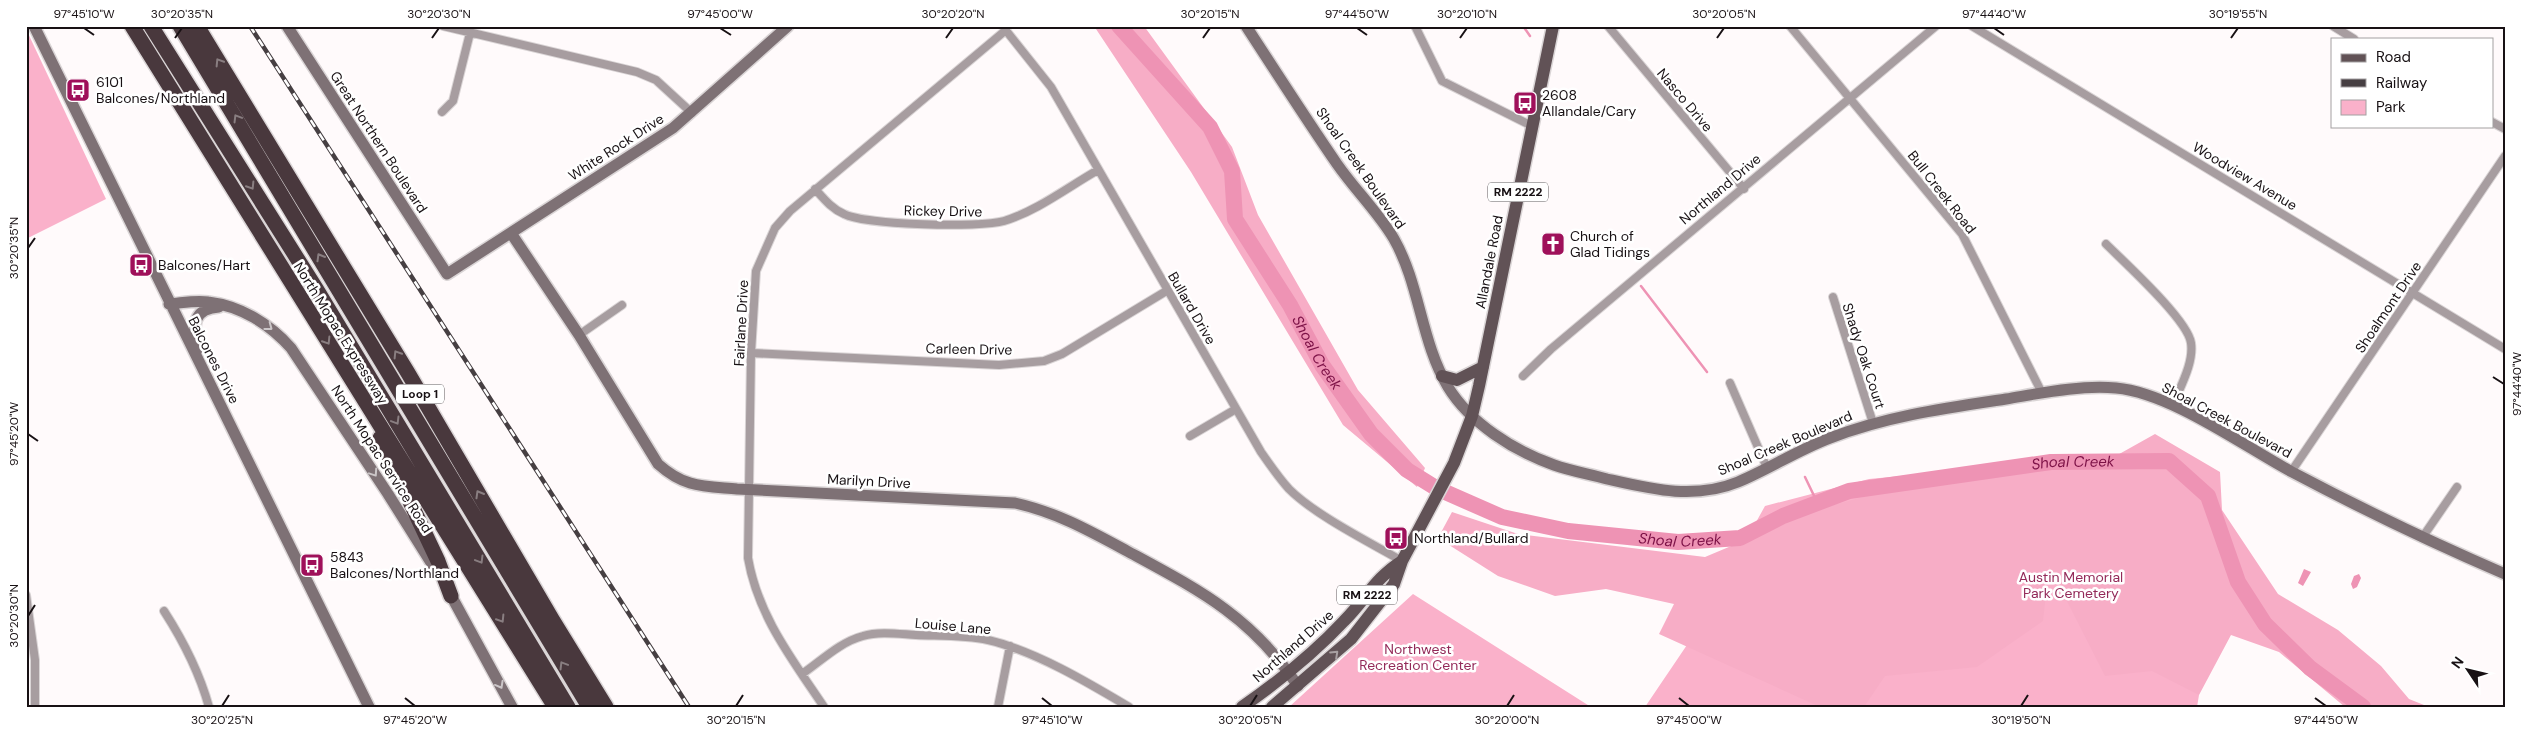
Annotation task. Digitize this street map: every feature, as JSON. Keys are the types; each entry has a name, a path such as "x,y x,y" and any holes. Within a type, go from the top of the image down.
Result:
{"highway":[{"name":"North Mopac Expressway","path":"132,26 555,707"},
{"path":"151,26 318,290 361,365 568,707"},
{"path":"180,26 589,707"},
{"name":"Loop 1","path":"197,26 606,707"},
{"path":"256,225 278,241 361,365"},
{"path":"326,238 390,374"},
{"path":"363,400 438,561 451,596"}],"main road":[{"name":"Allandale Road","path":"1472,416 1553,26"},
{"path":"1442,376 1457,380 1483,367"},
{"name":"Northland Drive","path":"1272,707 1351,639 1394,584 1402,561 1432,508 1454,463 1472,416"},
{"name":"Northland Drive","path":"1242,707 1289,672 1345,620 1384,573 1402,561"}],"street":[{"name":"Balcones Drive","path":"34,26 369,707"},
{"name":"Great Northern Boulevard","path":"286,26 447,274"},
{"path":"443,26 637,72 656,80 692,113"},
{"name":"White Rock Drive","path":"447,274 692,113 788,26"},
{"name":"Shoal Creek Boulevard","path":"1246,26 1339,167 1384,224 1396,243 1406,264 1442,376 1459,402 1472,416 1520,449 1553,465 1646,489 1668,492 1698,492 1733,484 1824,440 1872,423 1921,412 2042,393 2089,388 2118,388 2150,395 2173,405 2291,472 2422,538 2505,574"},
{"path":"1415,26 1442,81 1532,126"},
{"name":"Nasco Drive","path":"1608,26 1744,190"},
{"name":"Bull Creek Road","path":"1790,26 1962,234 2042,393"},
{"name":"Northland Drive","path":"1523,376 1551,349 1744,190 1936,26"},
{"name":"Woodview Avenue","path":"1972,26 2505,349"},
{"path":"2333,26 2352,38"},
{"name":"Bullard Drive","path":"1004,28 1050,86 1261,452 1290,490 1310,506 1402,561"},
{"name":"Fairlane Drive","path":"824,707 772,628 760,604 752,581 748,558 751,353 756,271 764,249 775,228 815,189 1004,28"},
{"path":"442,112 454,101 470,33"},
{"name":"Shoalmont Drive","path":"2291,472 2505,156"},
{"name":"Rickey Drive","path":"815,189 833,208 862,220 983,225 1004,221 1025,212 1098,170"},
{"name":"Marilyn Drive","path":"511,233 579,335 658,464 674,478 692,485 749,490 1015,503 1041,509 1068,520 1198,589 1250,628 1289,672 1298,686"},
{"path":"2106,244 2181,322 2191,342 2190,360 2173,405"},
{"name":"Carleen Drive","path":"751,353 999,364 1044,361 1062,354 1168,290"},
{"name":"Shady Oak Court","path":"1833,297 1872,423"},
{"name":"North Mopac Service Road","path":"170,304 207,302 244,312 280,336 291,348 388,494 451,596 512,707"},
{"path":"579,335 622,305"},
{"path":"198,359 194,328 196,319 207,309 226,306"},
{"path":"1730,383 1767,468"},
{"path":"1190,436 1236,409"},
{"path":"2422,538 2457,488"},
{"path":"26,595 35,660 35,707"},
{"path":"164,612 187,647 201,679 209,707"},
{"name":"Louise Lane","path":"802,674 846,643 864,636 886,634 964,637 1010,646 1045,662 1129,707"},
{"path":"998,707 1010,646"}],"green space":[{"path":"1094,26 1144,26 1232,147 1258,215 1358,390 1425,468 1417,487 1343,425 1191,172"},
{"path":"26,29 106,199 26,239"},
{"name":"Austin Memorial Park Cemetery","path":"2155,434 2220,472 2222,510 2278,594 2338,630 2381,666 2409,699 2429,707 2345,707 2279,652 2231,635 2199,695 2152,671 2105,676 2049,566 2043,621 1977,667 1885,676 1864,707 1820,707 1659,634 1674,604 1606,589 1555,596 1498,576 1438,538 1452,512 1518,534 1705,557 1819,509 1939,476 2096,467"},
{"name":"Austin Memorial Park Cemetery","path":"2169,461 2199,695 2197,707 1645,707 1691,639 1765,506 1869,479 2051,462"},
{"name":"Northwest Recreation Center","path":"1413,594 1591,707 1289,707"}],"shaded area":[{"path":"2304,569 2311,572 2303,586 2298,583"},
{"path":"2359,574 2361,578 2357,587 2353,589 2351,584 2354,576"}],"waterway":[{"name":"Shoal Creek","path":"1119,26 1210,127 1232,171 1235,219 1290,305 1322,365 1371,434 1407,470 1436,488 1502,517 1568,531 1678,542 1740,538 1783,516 1849,491 2051,462 2169,461 2208,496 2238,582 2265,624 2310,668 2363,707"},
{"path":"1523,26 1530,36"},
{"path":"1641,286 1707,372"},
{"path":"1805,477 1817,502"}],"railway":[{"path":"250,26 689,707"}],"place":[{"name":"6101 Balcones/Northland","path":"78,90"},
{"name":"2608 Allandale/Cary","path":"1525,103"},
{"name":"Church of Glad Tidings","path":"1553,244"},
{"name":"Balcones/Hart","path":"141,265"},
{"name":"Northland/Bullard","path":"1396,538"},
{"name":"5843 Balcones/Northland","path":"312,565"}]}
